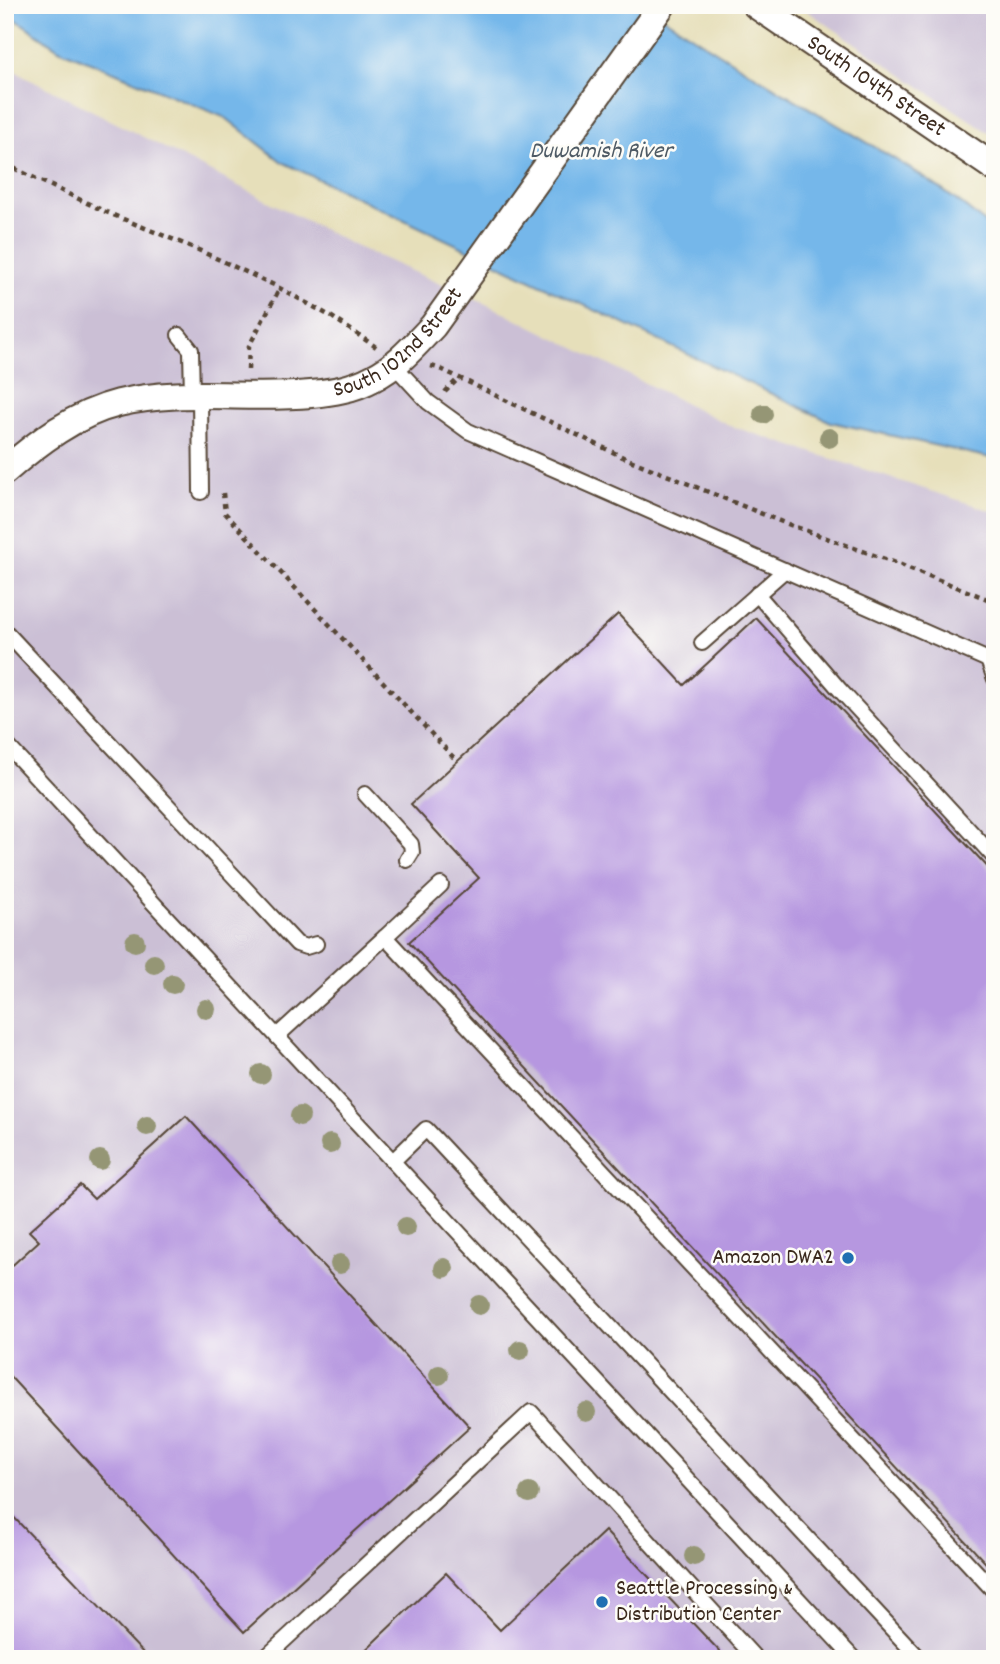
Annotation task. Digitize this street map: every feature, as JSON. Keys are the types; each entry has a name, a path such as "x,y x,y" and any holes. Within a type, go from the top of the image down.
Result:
{"street":[{"name":"South 102nd Street","path":"5,471 60,429 92,413 119,404 155,398 248,397 337,391 372,379 386,356 403,358 433,326 662,5"},
{"name":"South 104th Street","path":"756,5 995,168"}],"lane":[{"path":"179,335 191,350 201,492"},
{"path":"386,356 428,402 468,431 992,662 995,679"},
{"path":"702,643 785,570"},
{"path":"757,594 840,690 995,858"},
{"path":"5,631 297,944 306,947 316,944"},
{"path":"5,743 854,1659"},
{"path":"365,794 411,844 412,852 407,860"},
{"path":"277,1036 441,886"},
{"path":"385,937 995,1592"},
{"path":"393,1161 426,1129 920,1659"},
{"path":"264,1659 531,1412 756,1659"}],"path":[{"path":"5,164 106,212 194,248 280,288 332,317 386,356"},
{"path":"248,397 248,346 280,288"},
{"path":"441,369 625,458 782,522 896,562 995,602"},
{"path":"223,491 225,513 456,760"}],"shaded area":[{"path":"798,5 995,5 995,137"},
{"path":"5,66 357,247 497,309 731,426 995,512 995,1659 5,1659"}],"water":[{"name":"Duwamish River","path":"5,5 645,5 916,172 957,200 995,232 995,459 831,422 282,162 226,118 59,49 5,12"}],"building":[{"name":"Amazon DWA2","path":"618,614 684,685 756,618 995,875 995,1573 409,942 479,878 411,804"},
{"path":"186,1116 470,1427 244,1632 5,1371 5,1272 39,1241 29,1231 80,1185 94,1199"},
{"path":"5,1508 149,1659 5,1659"},
{"name":"Seattle Processing & Distribution Center","path":"605,1531 727,1659 356,1659 446,1573 500,1630"}],"place":[{"name":"Amazon DWA2","path":"848,1258"},
{"name":"Seattle Processing & Distribution Center","path":"602,1602"}]}
